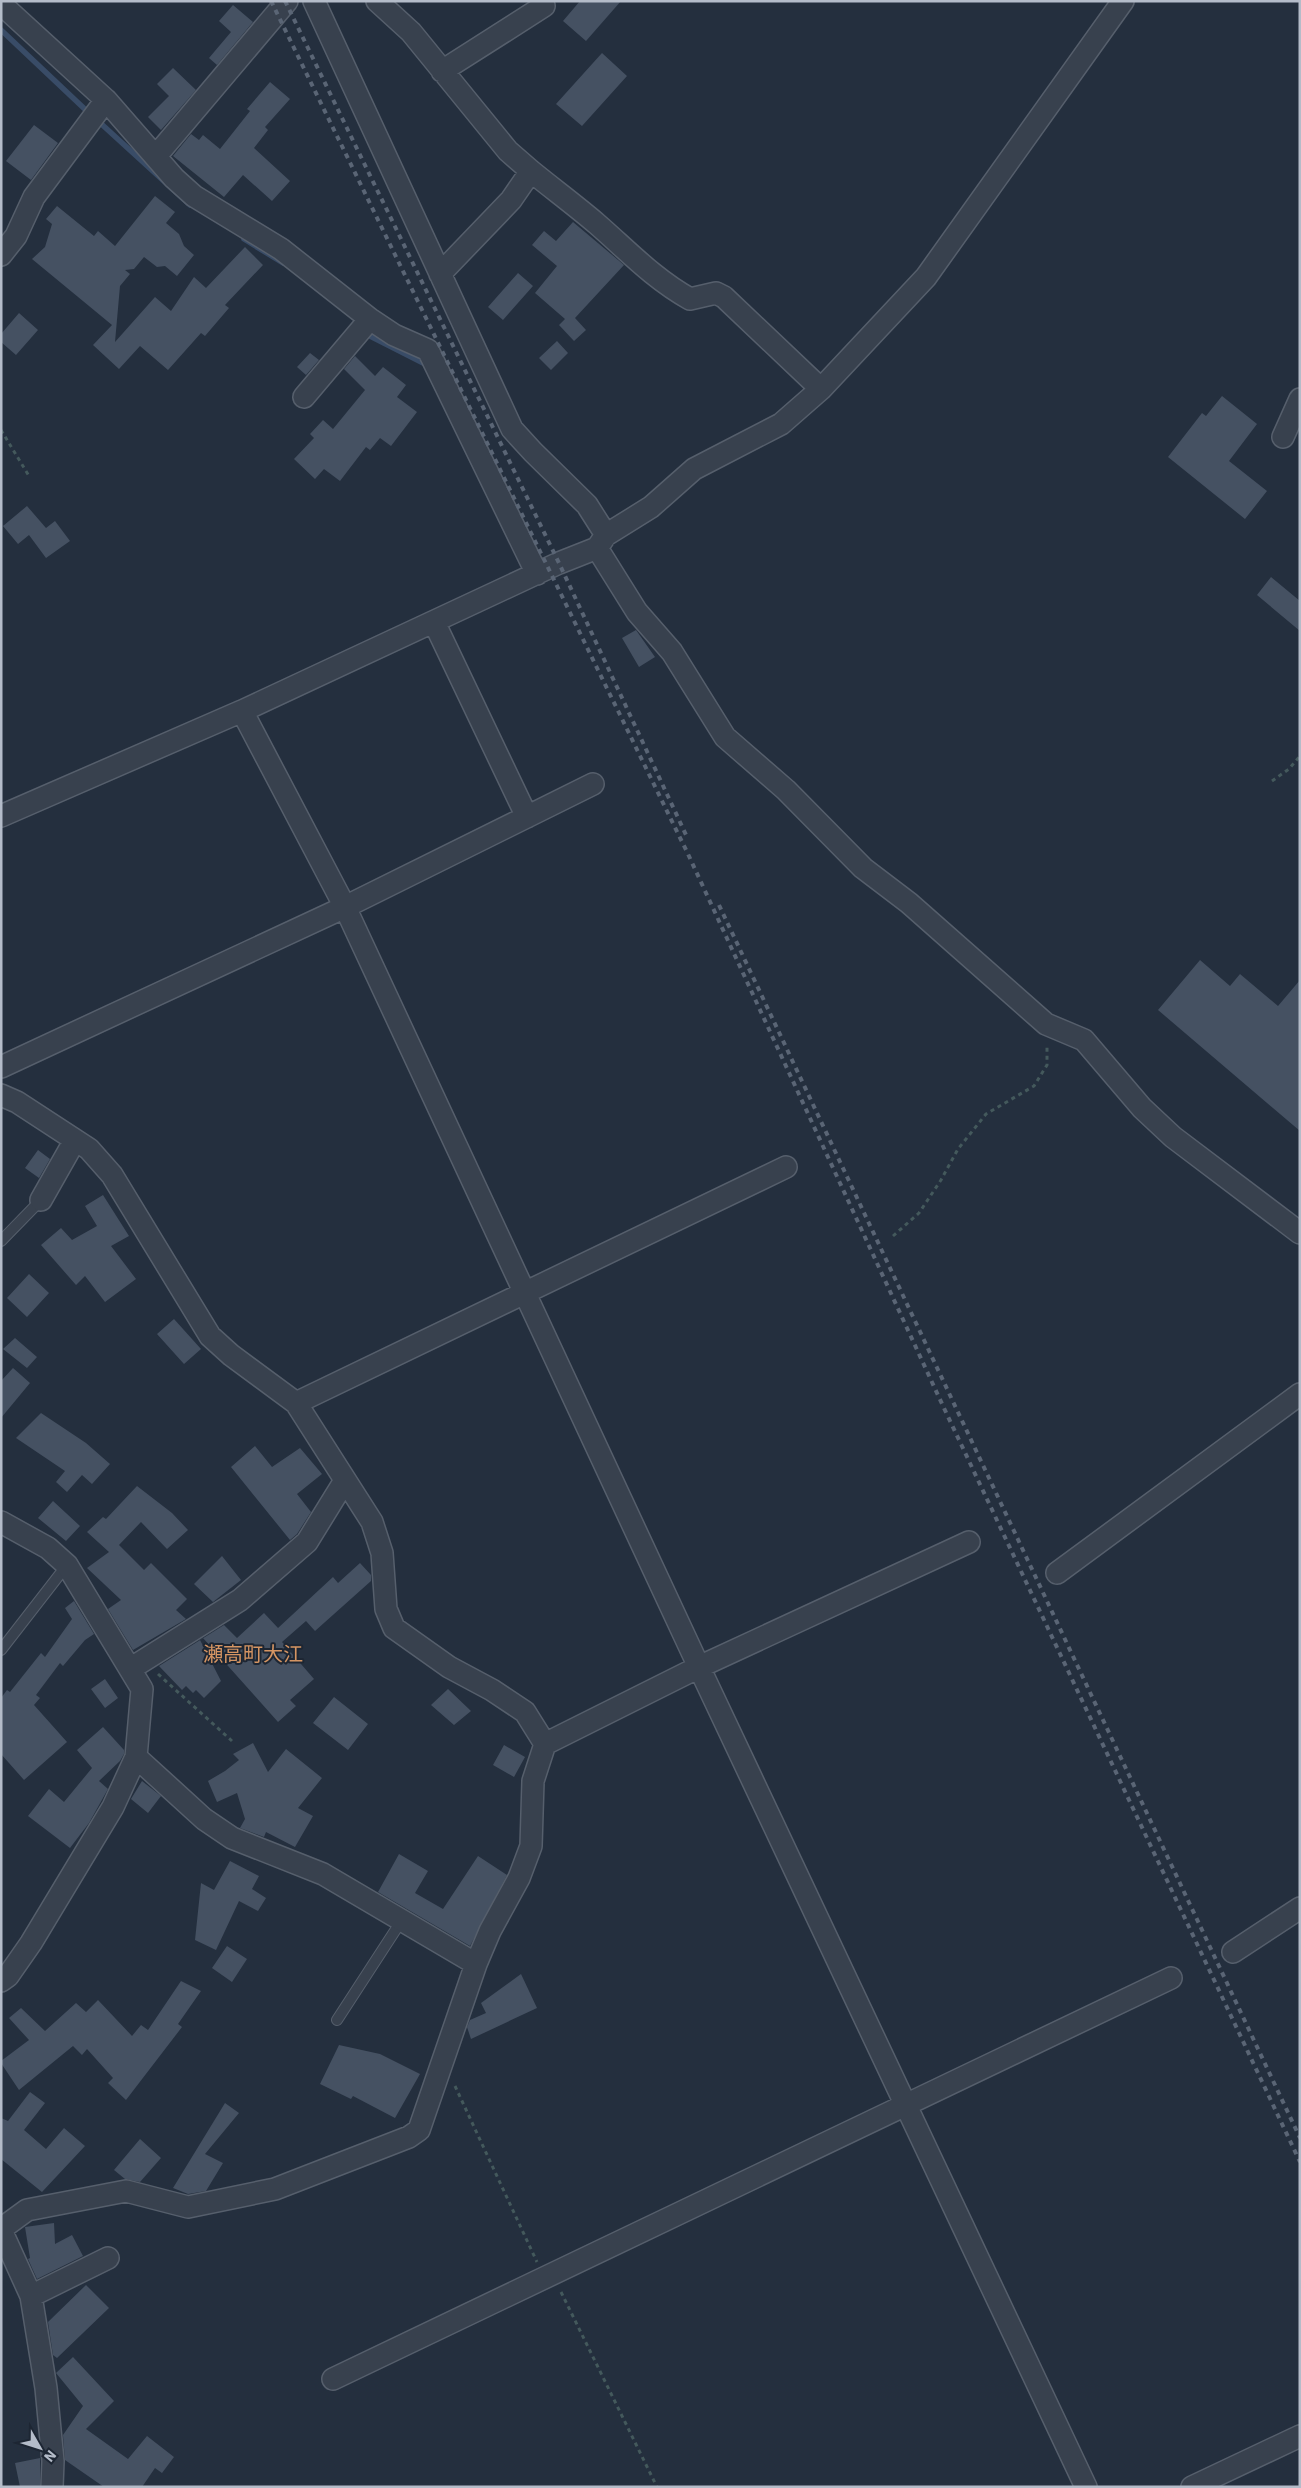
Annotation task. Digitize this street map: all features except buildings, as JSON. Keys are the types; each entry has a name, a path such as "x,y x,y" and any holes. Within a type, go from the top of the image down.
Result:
{"street":[{"path":"156,156 287,1"},
{"path":"314,1 512,428 533,452 587,504 601,541 637,612 672,652 725,737 786,790 863,868 909,903 1046,1024 1084,1040 1142,1108 1173,1137 1300,1233"},
{"path":"376,1 410,32 508,151 597,224 636,261 668,287 690,299 716,293 724,297 822,389"},
{"path":"1,816 242,711 537,574 601,541 651,507 694,469 781,424 822,389 926,276 1123,1"},
{"path":"1,4 106,100 174,178 194,196 281,249 370,319 394,335 428,350 537,574"},
{"path":"442,71 544,6"},
{"path":"1,255 16,236 34,197 106,100"},
{"path":"440,274 511,200 531,171"},
{"path":"304,397 370,319"},
{"path":"1283,437 1300,399"},
{"path":"434,622 527,817"},
{"path":"242,711 345,907 698,1667 1086,2487"},
{"path":"1,1067 345,907 593,784"},
{"path":"1,1095 16,1102 88,1149 112,1175 210,1336 231,1355 296,1403 344,1482 372,1522 382,1554 386,1609 394,1628 449,1667 492,1690 525,1712 545,1744"},
{"path":"41,1200 75,1140"},
{"path":"296,1403 525,1294 786,1166"},
{"path":"1057,1573 1300,1394"},
{"path":"137,1665 240,1600 307,1542 344,1482"},
{"path":"1,1522 48,1548 67,1565 137,1665 142,1689 136,1757 113,1807 31,1943 8,1976 1,1981"},
{"path":"52,2487 53,2461 46,2388 31,2296 1,2229 27,2210 126,2191 188,2206 274,2189 409,2137 419,2130 476,1964 490,1931 519,1878 532,1846 533,1781 545,1744 698,1667 969,1542"},
{"path":"136,1757 204,1819 232,1838 323,1874 476,1964"},
{"path":"1233,1952 1300,1908"},
{"path":"333,2380 1171,1978"},
{"path":"31,2296 108,2258"},
{"path":"1192,2487 1300,2436"}],"lane":[{"path":"1,1241 41,1200"},
{"path":"1,1650 67,1565"},
{"path":"337,2020 402,1920"}],"path":[{"path":"1,430 29,476"},
{"path":"1272,781 1289,769 1300,756"},
{"path":"893,1236 919,1213 941,1180 958,1149 986,1114 1034,1086 1047,1065 1046,1024"},
{"path":"137,1665 232,1741"},
{"path":"440,2070 452,2079 548,2276 657,2487"}],"waterway":[{"path":"1,30 90,114"},
{"path":"97,120 190,205"},
{"path":"244,239 283,263"},
{"path":"364,333 429,366"}],"railway":[{"path":"271,1 688,854 943,1406 1300,2162"},
{"path":"285,1 559,563 687,837"},
{"path":"719,905 1300,2138"}],"district":[{"name":"瀬高町大江","path":"253,1654"}]}
